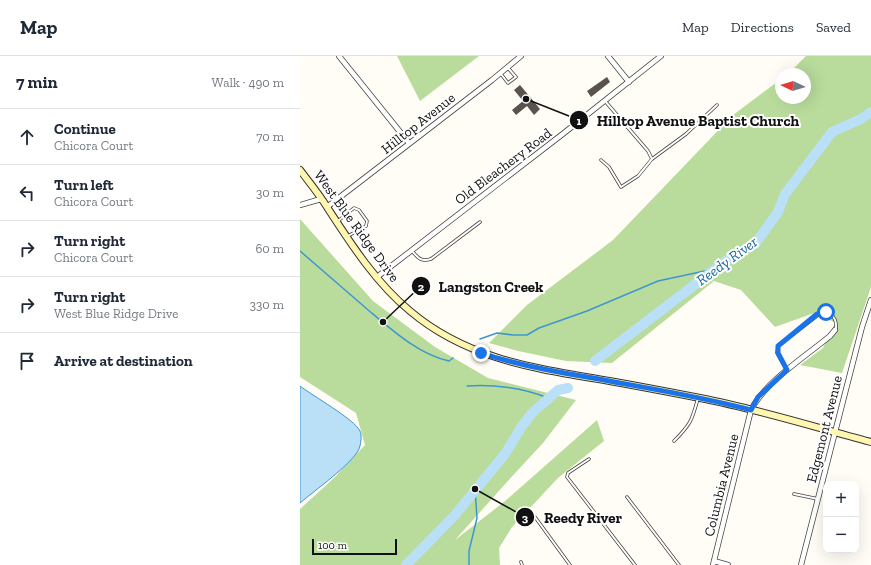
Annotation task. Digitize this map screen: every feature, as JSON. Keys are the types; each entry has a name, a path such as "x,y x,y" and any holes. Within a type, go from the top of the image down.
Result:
{"main road":[{"name":"West Blue Ridge Drive","path":"300,170 347,237 377,277 397,300 423,321 452,340 499,359 559,372 698,397 871,442"}],"street":[{"path":"339,56 409,144"},
{"name":"Hilltop Avenue","path":"327,207 521,56"},
{"path":"608,56 628,82"},
{"name":"Old Bleachery Road","path":"377,277 661,56"},
{"path":"300,205 321,198"},
{"name":"Edgemont Avenue","path":"801,565 865,315 871,300"},
{"path":"865,315 871,316"},
{"name":"Columbia Avenue","path":"713,563 751,410 758,397 787,370 830,336 835,330"},
{"path":"713,563 728,565"}],"lane":[{"path":"500,73 508,84 516,77 507,67"},
{"path":"605,101 648,151 652,159"},
{"path":"601,160 609,167 621,187 638,176 652,159 686,134 717,105"},
{"path":"337,222 354,208 359,210 367,221 366,226 347,237"},
{"path":"411,250 425,261 431,259 480,222"},
{"path":"787,370 778,353 778,346 822,312 829,312 833,316 836,321 835,330"},
{"path":"674,441 687,428 692,419 698,397"},
{"path":"588,459 568,473 567,476 635,565"},
{"path":"794,494 818,499"},
{"path":"627,497 679,565"},
{"path":"535,517 570,565"}],"green space":[{"path":"397,56 479,56 420,101"},
{"path":"806,56 871,56 871,287 842,373 800,365 823,348 835,323 817,312 775,327 741,290 714,281 612,363 566,361 489,343 527,305 613,240 733,115 775,84 775,104 811,104 811,68 794,68"},
{"path":"300,219 373,301 435,347 488,378 576,400 543,443 455,540 504,502 597,420 604,441 558,478 512,527 499,548 500,565 300,565 300,509 334,478 365,445 356,413 300,377"}],"water":[{"path":"300,386 350,420 361,433 361,442 359,449 349,462 300,503"}],"building":[{"path":"607,77 610,82 591,97 587,91"},
{"path":"520,85 540,109 534,115 527,106 516,115 512,110 523,101 514,90"}],"waterway":[{"name":"Reedy River","path":"595,361 727,260 755,244 778,212 785,194 832,132 861,119 871,112"},
{"path":"300,251 376,317 416,347 438,358 449,361 453,358"},
{"path":"480,339 497,333 527,335 539,328 587,311 658,281 714,269"},
{"path":"467,386 508,388 529,392 548,398"},
{"name":"Reedy River","path":"406,565 455,515 505,454 522,426 532,413 558,390 568,388"},
{"path":"469,565 469,551 477,518 475,489"}],"place":[{"name":"Hilltop Avenue Baptist Church","path":"526,99"},
{"name":"Langston Creek","path":"383,322"},
{"name":"Reedy River","path":"475,489"}],"route":[{"path":"481,353 518,364 722,402 751,410 758,397 787,370 779,356 778,346 817,314 826,312"}]}
